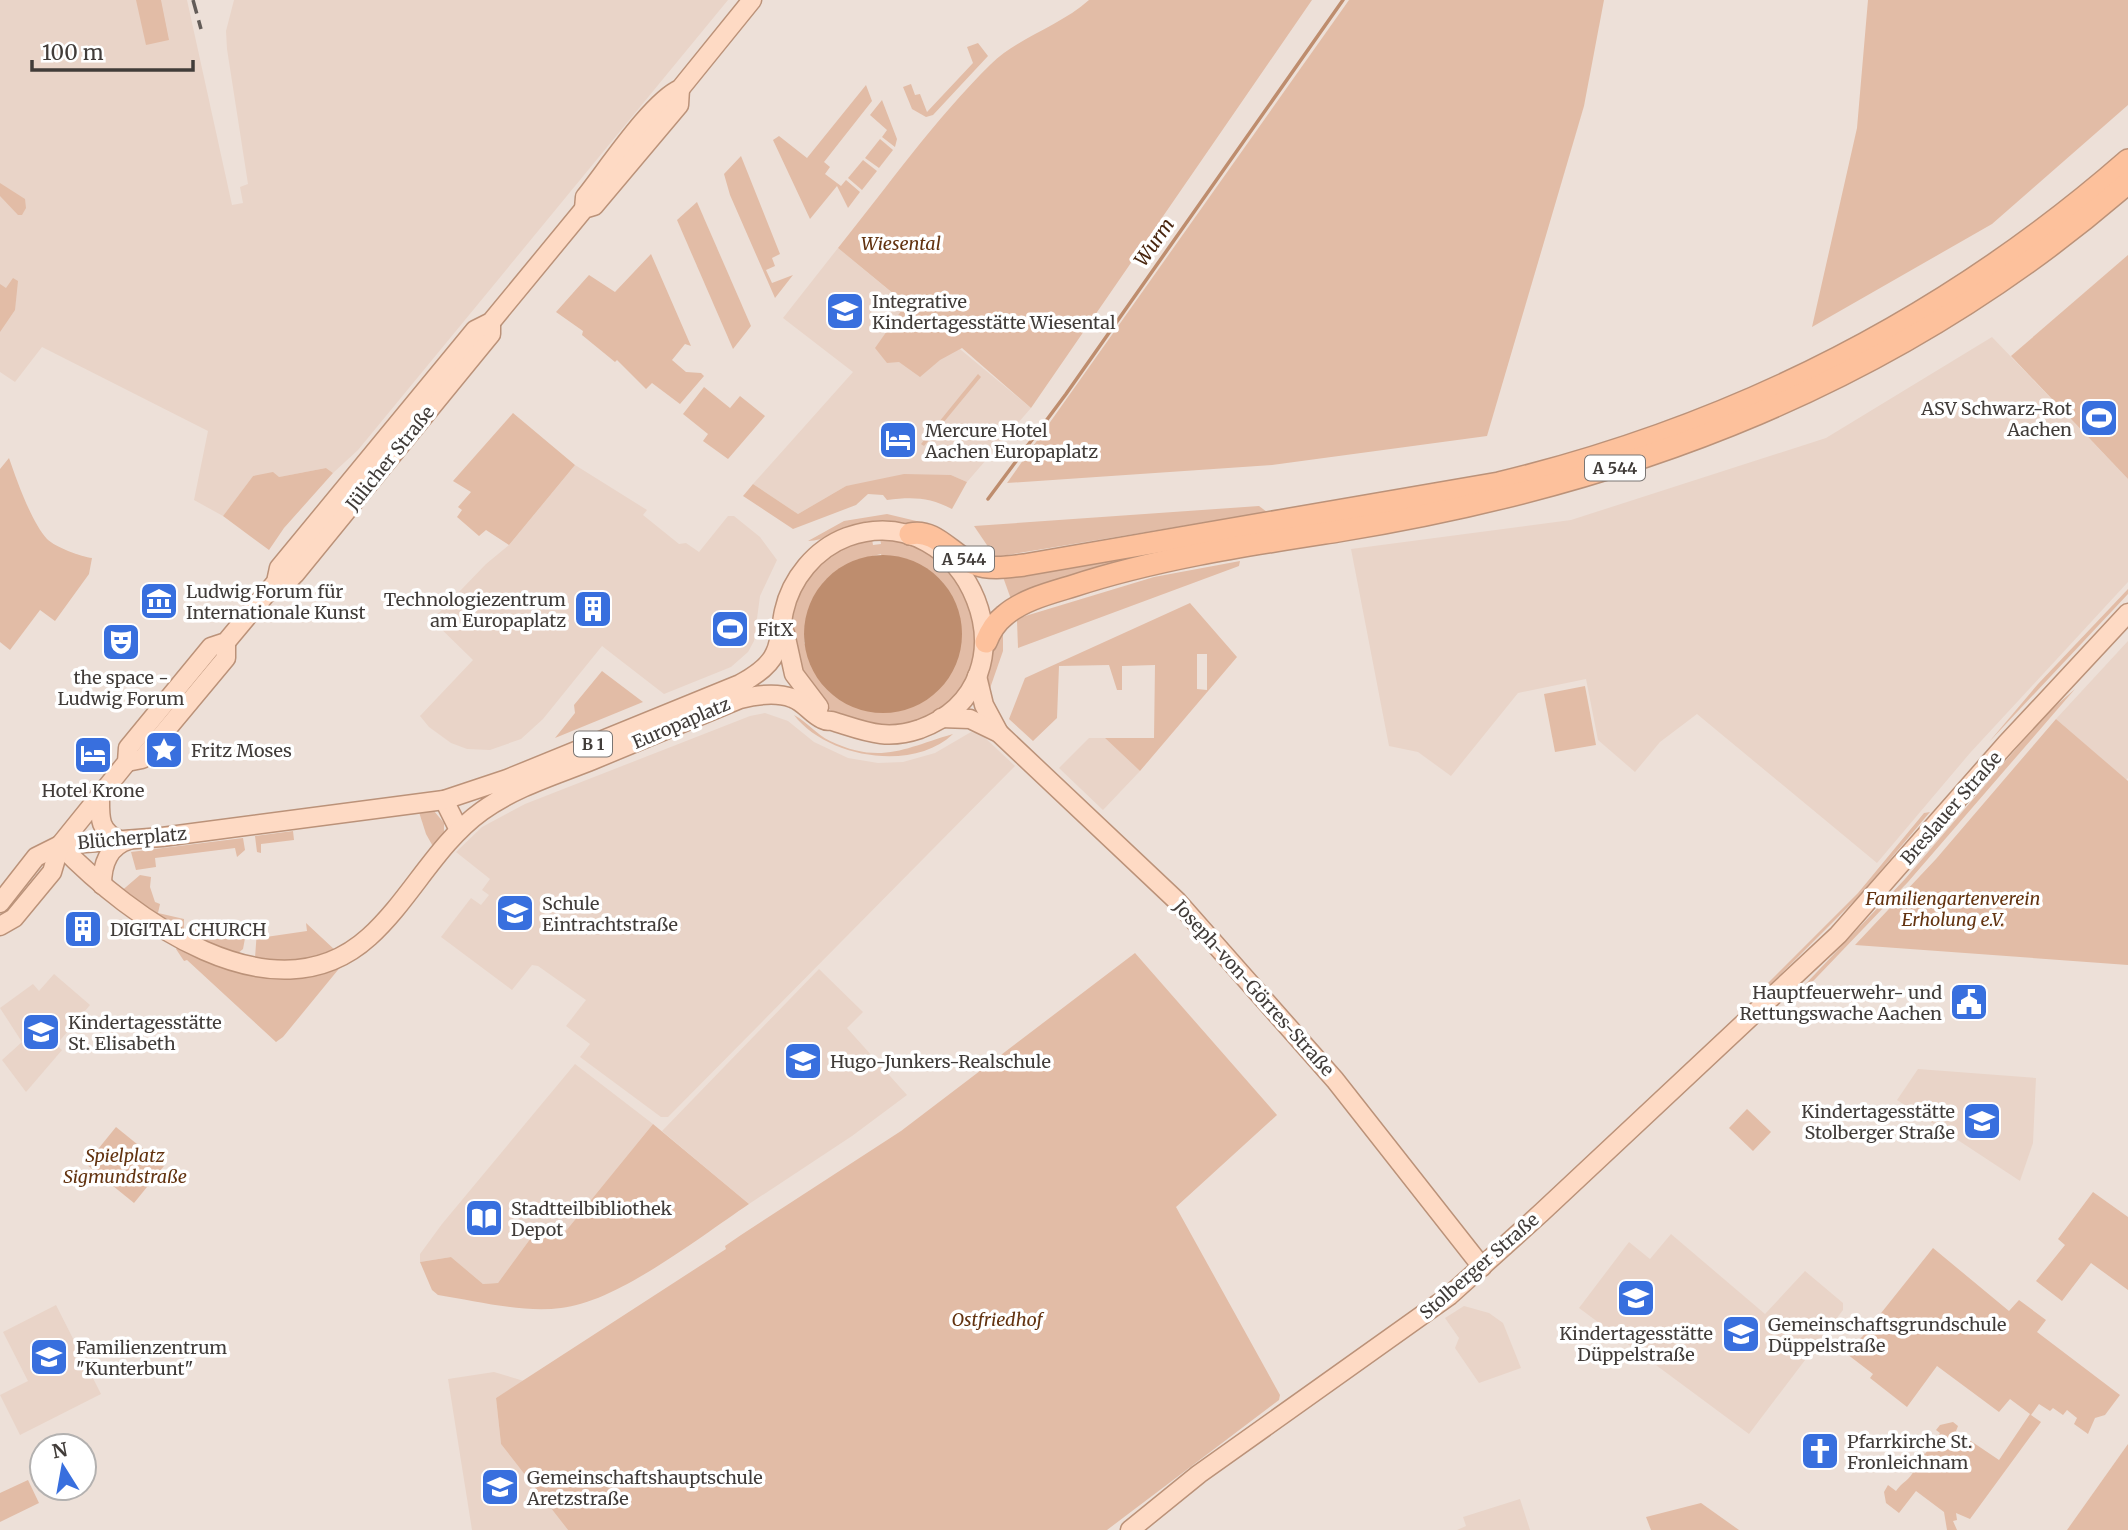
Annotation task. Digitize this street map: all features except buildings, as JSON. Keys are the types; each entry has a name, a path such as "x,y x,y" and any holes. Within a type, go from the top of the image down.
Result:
{"highway":[{"name":"A 544","path":"910,534 919,532 934,537 978,566 1024,565 1499,483 1567,466 1671,432 1763,396 1852,352 1937,303 2010,254 2078,204 2128,160"},
{"name":"A 544","path":"986,642 998,621 1017,607 1103,576 1224,549 1503,499 1572,482 1676,448 1769,410 1859,366 1947,316 2079,224 2128,183"}],"main road":[{"name":"Jülicher Straße","path":"0,926 14,918 52,872 60,845 127,762 128,748 202,657 211,647 226,642 276,582 282,563 475,330 491,322 584,209 594,206 678,105 680,89 752,0"},
{"name":"Europaplatz","path":"444,800 507,779 754,676 775,653 791,589 804,569 827,548 866,532 894,531 910,534 940,552 967,579 979,606 986,642 976,676 961,701 941,718 921,728 884,735 851,730 824,720 789,697 768,695 740,699 534,783 482,811 459,830"},
{"name":"Breslauer Straße","path":"1741,1028 1838,936 2006,744 2128,614"},
{"name":"Europaplatz","path":"783,615 786,646 794,674 807,695 832,721"},
{"name":"Joseph-von-Görres-Straße","path":"976,676 984,705 999,733"},
{"name":"Joseph-von-Görres-Straße","path":"941,718 970,719 999,733 1177,901 1335,1080 1482,1267"},
{"path":"100,795 100,823 109,835 124,840"},
{"path":"444,800 459,830"},
{"name":"Blücherplatz","path":"60,845 124,840 444,800"},
{"name":"Blücherplatz","path":"60,845 102,886 141,917 206,951 261,967 300,967 337,957 369,936 459,830"},
{"path":"102,886 105,860 124,840"},
{"name":"Jülicher Straße","path":"0,903 36,857 60,845"},
{"name":"Stolberger Straße","path":"1130,1530 1199,1474 1432,1309 1482,1267 1741,1028"}],"shaded area":[{"path":"0,0 187,0 232,205 243,203 240,187 248,184 227,49 226,31 234,0 728,0 358,450 333,473 326,468 279,477 253,476 223,516 194,500 208,431 42,347 15,382 0,372"},
{"name":"Mercure Hotel Aachen Europaplatz","path":"838,248 1031,408 967,482 951,475 846,486 798,514 753,484 853,372 783,318"},
{"path":"1992,337 2128,479 2128,582 1970,753 1877,863 1697,714 1660,742 1635,772 1598,740 1586,679 1518,693 1451,776 1418,752 1389,746 1351,549 1571,520 1826,438"},
{"path":"575,465 647,510 643,515 679,544 686,543 699,552 728,516 734,516 760,537 777,560 760,596 754,641 748,652 731,667 664,694 602,646 543,719 521,739 490,750 467,749 451,743 429,727 420,716 473,660 432,620 486,564 509,545"},
{"path":"883,555 913,561 939,578 956,604 962,634 956,664 939,690 913,707 883,713 853,707 827,690 810,664 804,634 810,604 827,578 853,561"},
{"path":"2128,641 2128,778 2126,780 2056,719"},
{"path":"765,713 788,721 814,742 848,758 878,763 903,762 935,753 971,732 981,734 1015,766 668,1117 661,1117 580,1057 590,1044 566,1026 586,1000 538,966 532,965 512,990 441,937 471,898 481,905 489,895 482,890 490,879 456,852 482,827 525,804 750,716"},
{"path":"1089,738 1105,738 1140,771 1103,810 1059,768"},
{"name":"Hugo-Junkers-Realschule","path":"819,969 863,1012 847,1028 907,1095 852,1136 749,1204 662,1131"},
{"name":"Kindertagesstätte St. Elisabeth","path":"54,974 90,1005 56,1045 62,1050 26,1092 2,1060 22,1042 0,1008 33,984 39,991"},
{"path":"575,1064 653,1124 565,1232 536,1231 498,1283 483,1284 451,1257 420,1262 420,1254 442,1224"},
{"name":"Kindertagesstätte Stolberger Straße","path":"1918,1069 2036,1078 2033,1143 2020,1181 1897,1100"},
{"name":"Gemeinschaftsgrundschule Düppelstraße","path":"1671,1234 1765,1314 1805,1271 1843,1303 1843,1310 1749,1434 1579,1308 1629,1242 1650,1259"},
{"name":"Familienzentrum \"Kunterbunt\"","path":"56,1305 101,1394 20,1435 0,1395 28,1381 3,1332"},
{"path":"1464,1306 1489,1313 1503,1323 1521,1368 1479,1383 1455,1348 1459,1338 1445,1318"},
{"name":"Gemeinschaftshauptschule Aretzstraße","path":"494,1372 524,1381 496,1398 501,1444 568,1530 472,1530 448,1379"},
{"path":"1520,1499 1530,1530 1457,1530 1466,1526 1463,1517"}],"green space":[{"path":"136,0 161,0 169,40 146,45"},
{"name":"Wiesental","path":"1089,0 1312,0 1031,408 962,348 940,360 920,377 899,362 887,363 875,348 906,304 838,248 931,130 991,64 1014,46"},
{"path":"1349,0 1604,0 1584,106 1487,436 1272,465 1007,483"},
{"path":"1868,0 2128,0 2128,105 1992,224 1812,327 1857,128"},
{"path":"978,43 988,56 933,115 926,117 912,109 903,87 911,84 915,95 920,94 927,112 973,63 967,47"},
{"path":"866,85 872,101 824,162 830,167 825,174 841,186 846,180 860,192 848,208 837,186 810,219 773,140 779,136 807,158"},
{"path":"882,100 897,139 895,147 882,137 887,130 870,115"},
{"path":"880,139 893,150 879,168 865,158"},
{"path":"741,156 780,254 772,258 775,266 766,270 772,283 793,275 775,298 730,195 724,174"},
{"path":"863,160 877,171 862,190 848,178"},
{"path":"0,183 25,199 26,208 22,215 18,215 0,196"},
{"path":"697,202 751,326 733,349 677,220"},
{"path":"651,254 691,346 685,344 672,360 686,372 701,373 704,376 680,404 652,383 646,389 617,360 615,362 582,335 583,331 556,312 589,275 615,292"},
{"name":"ASV Schwarz-Rot Aachen","path":"2128,255 2128,479 2011,356"},
{"path":"13,278 18,281 15,310 0,332 0,284 6,288"},
{"path":"978,374 981,377 924,446 921,444"},
{"path":"704,387 730,408 740,396 765,416 728,459 703,441 708,434 683,414"},
{"path":"513,413 575,465 509,545 486,530 479,536 457,517 462,510 458,507 471,492 453,481"},
{"path":"9,458 30,512 47,539 69,551 92,558 89,574 55,621 40,610 10,650 0,642 0,469"},
{"path":"326,468 333,473 284,528 269,550 223,516 253,476 273,472 279,477"},
{"path":"904,474 951,475 967,482 952,509 928,500 887,500 883,495 868,494 856,505 793,529 743,496 753,484 798,514 846,486"},
{"path":"1259,506 1267,512 995,557 974,526"},
{"path":"887,514 929,524 966,549 911,525 883,521 853,525 808,541 844,521"},
{"path":"880,538 895,538 934,552 976,605 976,660 964,685 946,706 910,725 881,729 839,718 806,689 788,634 798,592 818,565 838,550 872,539 873,545 881,544","holes":["881,554 921,703 899,711 872,712 804,643 806,624 816,594 824,582 847,565"]},
{"path":"1185,547 1012,602 1003,577"},
{"path":"1240,561 1239,566 1018,648 1017,621 1022,617 1154,577"},
{"path":"2128,589 2128,594 1989,742 2038,684"},
{"path":"1190,603 1237,657 1140,771 1105,738 1154,738 1155,665 1122,666 1122,690 1117,690 1109,665 1059,666 1057,718 1033,741 1009,719 1025,678","holes":["1197,654 1207,654 1207,690 1197,689"]},
{"path":"1003,632 1003,651 988,694 984,681 997,638"},
{"path":"602,671 643,702 555,738 575,713 574,705"},
{"path":"1585,686 1596,745 1555,752 1544,694"},
{"path":"2075,689 1908,882 1794,1001 1798,992 1905,879 2044,716"},
{"path":"794,715 830,741 864,752 893,752 953,734 936,746 915,753 870,755 848,750 827,741 808,729"},
{"name":"Familiengartenverein Erholung e.V.","path":"2056,719 2128,781 2128,965 1855,945 1936,859"},
{"path":"418,809 434,811 444,823 444,837 435,850 426,834"},
{"path":"1930,812 1860,895 1756,999 1754,997 1858,893 1924,813"},
{"path":"293,831 294,840 261,844 261,853 257,852 255,836"},
{"path":"243,838 245,850 237,857 235,848 155,858 156,867 136,870 131,852"},
{"path":"140,875 151,877 150,887 155,902 160,904 158,913 184,919 184,930 248,922 243,949 237,954 212,948 119,893"},
{"path":"306,923 336,951 295,963 255,958 257,930 259,938 307,931"},
{"path":"178,947 200,957 342,965 276,1042 187,960 184,961 176,949"},
{"name":"Ostfriedhof","path":"1135,953 1277,1115 1176,1207 1280,1395 1279,1400 1107,1530 568,1530 501,1444 496,1398 726,1249 725,1246 741,1235 901,1131"},
{"path":"1747,1109 1771,1132 1753,1151 1729,1128"},
{"path":"653,1124 749,1204 633,1281 583,1303 561,1308 515,1308 438,1295 432,1290 420,1262 451,1257 483,1284 498,1283 536,1231 565,1232"},
{"name":"Spielplatz Sigmundstraße","path":"116,1127 164,1166 134,1203 86,1164"},
{"path":"2093,1192 2128,1217 2128,1290 2091,1263 2062,1301 2036,1281 2065,1245 2058,1239"},
{"path":"1933,1248 2009,1311 2019,1300 2046,1320 2037,1332 2120,1395 2105,1415 2095,1418 2088,1434 2074,1424 2077,1418 2067,1410 2063,1415 2053,1408 2050,1411 2039,1404 2031,1415 2041,1422 1970,1519 1956,1513 1957,1520 1953,1521 1957,1530 1947,1530 1944,1512 1916,1491 1899,1513 1886,1503 1884,1492 1888,1485 1896,1491 1910,1476 1920,1451 1925,1454 1940,1433 1936,1430 1940,1425 1953,1422 1958,1426 1956,1431 1999,1460 2030,1414 2010,1399 1999,1412 1937,1366 1907,1407 1870,1378 1873,1374 1843,1351 1852,1340 1855,1342 1862,1337"},
{"path":"2128,1444 2128,1530 2067,1530"},
{"path":"28,1480 28,1502 39,1503 0,1522 0,1493"},
{"path":"1701,1503 1739,1530 1651,1530 1646,1517"}],"waterway":[{"name":"Wurm","path":"988,499 1066,394 1343,0"}],"railway":[{"path":"193,0 201,29"}],"place":[{"name":"Integrative Kindertagesstätte Wiesental","path":"845,311"},
{"name":"ASV Schwarz-Rot Aachen","path":"2099,418"},
{"name":"Mercure Hotel Aachen Europaplatz","path":"898,440"},
{"name":"Ludwig Forum für Internationale Kunst","path":"159,601"},
{"name":"Technologiezentrum am Europaplatz","path":"593,609"},
{"name":"FitX","path":"730,629"},
{"name":"the space - Ludwig Forum","path":"121,642"},
{"name":"Fritz Moses","path":"164,750"},
{"name":"Hotel Krone","path":"93,755"},
{"name":"Schule Eintrachtstraße","path":"515,913"},
{"name":"DIGITAL CHURCH","path":"83,929"},
{"name":"Hauptfeuerwehr- und Rettungswache Aachen","path":"1969,1002"},
{"name":"Kindertagesstätte St. Elisabeth","path":"41,1032"},
{"name":"Hugo-Junkers-Realschule","path":"803,1061"},
{"name":"Kindertagesstätte Stolberger Straße","path":"1982,1121"},
{"name":"Stadtteilbibliothek Depot","path":"484,1218"},
{"name":"Kindertagesstätte Düppelstraße","path":"1636,1298"},
{"name":"Gemeinschaftsgrundschule Düppelstraße","path":"1741,1334"},
{"name":"Familienzentrum \"Kunterbunt\"","path":"49,1357"},
{"name":"Pfarrkirche St. Fronleichnam","path":"1820,1451"},
{"name":"Gemeinschaftshauptschule Aretzstraße","path":"500,1487"}]}
